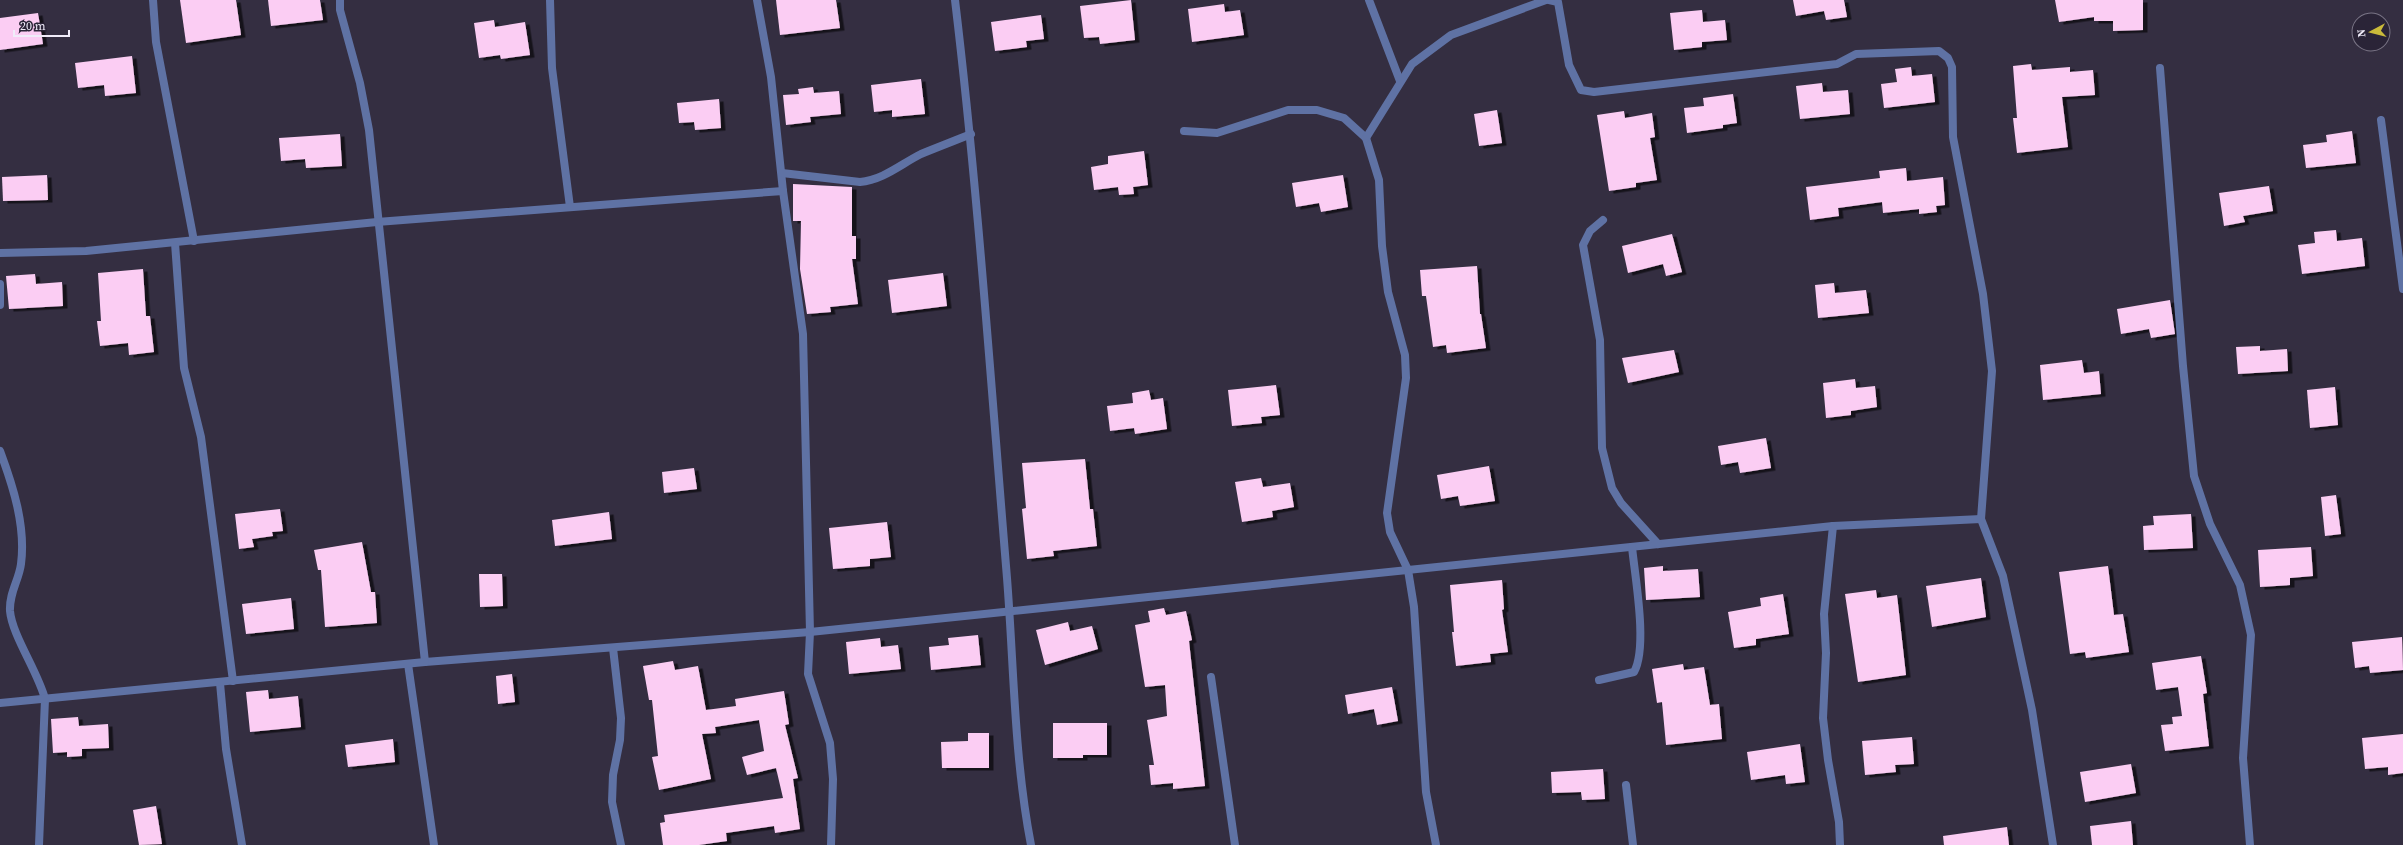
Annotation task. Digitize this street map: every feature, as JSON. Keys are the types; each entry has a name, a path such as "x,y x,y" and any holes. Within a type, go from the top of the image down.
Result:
{"street":[{"path":"153,0 156,42 194,241"},
{"path":"340,0 340,10 360,83 369,130 377,222 425,662"},
{"path":"550,0 552,68 570,207"},
{"path":"757,0 771,77 783,191 803,334 810,632 808,674 830,744 833,779 831,845"},
{"path":"955,0 971,134 1010,610 1022,802 1031,845"},
{"path":"1369,0 1400,81"},
{"path":"1366,138 1400,81 1412,64 1451,35 1548,0 1558,2 1569,65 1581,90 1594,92 1837,64 1856,54 1939,51 1948,58 1952,67 1953,137 1983,294 1992,371 1981,519 2003,576 2032,710 2053,845"},
{"path":"2160,68 2183,366 2194,476 2210,524 2240,585 2251,635 2243,758 2250,845"},
{"path":"1184,131 1217,133 1288,110 1317,110 1344,118 1366,138 1379,180 1382,246 1388,292 1405,355 1406,378 1387,513 1390,532 1408,570 1414,607 1426,792 1436,845"},
{"path":"2381,120 2403,289"},
{"path":"782,173 860,182 871,181 902,167 920,155 971,134"},
{"path":"0,253 86,251 377,222 783,191"},
{"path":"1603,220 1590,231 1583,246 1600,340 1602,448 1612,488 1621,503 1658,544"},
{"path":"175,243 184,368 201,437 233,681"},
{"path":"0,284 0,305"},
{"path":"0,451 14,488 23,550 20,570 10,600 10,612 13,623 41,685 45,699 38,845"},
{"path":"0,703 220,683 425,662 810,632 1010,610 1833,526 1981,519"},
{"path":"1833,526 1824,614 1826,653 1823,718 1828,760 1839,822 1840,845"},
{"path":"1599,680 1634,672 1639,660 1640,621 1632,547"},
{"path":"613,648 621,718 620,740 614,775 612,802 621,845"},
{"path":"408,664 434,845"},
{"path":"1211,677 1235,845"},
{"path":"220,683 226,749 242,845"},
{"path":"1626,785 1633,845"}],"building":[{"path":"180,0 236,0 241,35 186,43"},
{"path":"268,0 320,0 323,20 271,26"},
{"path":"776,0 836,0 840,28 780,35"},
{"path":"1131,0 1135,40 1100,44 1099,37 1084,38 1080,6"},
{"path":"1793,0 1844,0 1847,17 1826,20 1824,11 1796,16"},
{"path":"2055,0 2143,0 2143,30 2113,31 2113,21 2094,21 2094,17 2059,22"},
{"path":"1224,4 1225,12 1240,10 1244,35 1192,42 1188,9"},
{"path":"1702,10 1703,22 1725,20 1727,40 1702,42 1702,47 1674,50 1670,13"},
{"path":"38,13 43,44 0,50 0,18"},
{"path":"1041,15 1044,39 1026,41 1027,47 995,51 991,22"},
{"path":"494,20 495,27 525,22 530,55 501,59 500,55 479,58 474,23"},
{"path":"132,56 136,93 105,96 104,85 78,88 75,63"},
{"path":"2031,64 2032,70 2070,67 2070,72 2093,70 2095,95 2062,97 2068,147 2017,153 2013,118 2017,118 2013,66"},
{"path":"1911,67 1912,76 1932,74 1935,102 1884,108 1881,84 1897,82 1895,69"},
{"path":"921,79 925,114 892,117 892,110 874,112 871,85"},
{"path":"1822,83 1823,92 1848,90 1850,114 1800,119 1796,86"},
{"path":"813,87 814,93 839,91 841,114 810,117 811,122 786,125 783,95 799,94 798,89"},
{"path":"1733,94 1737,123 1723,125 1723,128 1687,133 1684,108 1704,106 1703,98"},
{"path":"719,99 721,128 695,130 694,122 679,123 677,103"},
{"path":"1497,110 1502,143 1479,146 1474,114"},
{"path":"1624,111 1625,118 1652,113 1655,137 1650,138 1657,180 1636,183 1636,187 1609,191 1597,115"},
{"path":"2352,131 2356,163 2306,168 2303,145 2327,142 2326,135"},
{"path":"340,134 342,166 306,168 305,159 281,161 279,138"},
{"path":"1144,151 1148,185 1133,187 1134,194 1119,195 1118,187 1094,190 1091,167 1108,164 1108,156"},
{"path":"1906,168 1907,181 1943,177 1945,205 1936,206 1937,212 1919,214 1919,209 1883,213 1882,202 1838,208 1839,216 1810,220 1806,187 1880,178 1879,171"},
{"path":"47,175 48,200 3,201 2,177"},
{"path":"1343,175 1348,207 1321,212 1319,203 1296,207 1292,183"},
{"path":"793,184 852,187 852,236 856,236 856,259 852,259 858,304 830,307 831,312 807,314 800,269 801,221 793,221"},
{"path":"2269,186 2273,211 2243,216 2245,222 2224,226 2219,193"},
{"path":"2336,230 2337,241 2362,238 2365,266 2302,274 2298,245 2315,243 2314,232"},
{"path":"1672,234 1682,272 1666,276 1663,264 1628,273 1622,246"},
{"path":"1477,266 1480,314 1486,348 1447,353 1446,345 1433,347 1426,296 1422,296 1420,270"},
{"path":"143,269 146,316 150,316 154,352 129,355 128,343 100,346 97,321 101,321 98,273"},
{"path":"943,273 947,306 892,313 888,280"},
{"path":"35,274 36,284 62,282 63,306 9,309 6,276"},
{"path":"1834,283 1835,293 1866,290 1869,313 1818,318 1815,285"},
{"path":"2170,300 2175,334 2151,338 2149,329 2121,334 2117,309"},
{"path":"2260,346 2260,351 2287,349 2288,371 2238,374 2236,347"},
{"path":"1674,350 1679,372 1628,383 1622,358"},
{"path":"2082,360 2084,373 2099,371 2101,394 2043,400 2040,365"},
{"path":"1855,379 1856,388 1875,386 1877,407 1851,411 1851,415 1826,418 1823,383"},
{"path":"1276,385 1280,415 1261,417 1262,423 1232,426 1228,390"},
{"path":"2335,387 2338,425 2310,428 2307,390"},
{"path":"1149,390 1151,400 1163,398 1167,429 1135,434 1134,428 1110,431 1107,406 1133,403 1132,393"},
{"path":"1766,438 1771,468 1740,473 1738,462 1721,465 1718,446"},
{"path":"1085,459 1090,509 1093,509 1097,546 1053,551 1054,556 1027,559 1022,509 1026,508 1022,463"},
{"path":"1489,466 1495,501 1460,506 1458,496 1441,499 1437,475"},
{"path":"694,468 697,489 664,493 662,472"},
{"path":"1261,478 1263,487 1290,483 1294,507 1272,511 1273,517 1242,522 1235,482"},
{"path":"2336,495 2341,534 2325,536 2321,497"},
{"path":"280,509 283,531 272,532 273,536 252,539 254,547 239,549 235,514"},
{"path":"609,512 612,539 555,546 552,520"},
{"path":"2191,514 2193,548 2144,550 2143,526 2154,525 2153,516"},
{"path":"887,522 891,557 870,559 870,566 833,569 829,528"},
{"path":"362,542 371,592 375,592 377,623 325,627 321,570 318,570 314,550"},
{"path":"2311,547 2313,576 2290,578 2290,585 2260,587 2258,550"},
{"path":"1663,566 1663,571 1698,569 1700,597 1646,600 1644,568"},
{"path":"2108,566 2114,615 2123,614 2129,652 2086,658 2085,652 2070,654 2059,572"},
{"path":"479,574 502,574 503,606 480,607"},
{"path":"1981,578 1986,617 1932,627 1926,586"},
{"path":"1502,580 1504,609 1502,610 1508,652 1490,654 1491,662 1456,666 1452,632 1454,632 1450,585"},
{"path":"1876,590 1877,598 1897,595 1906,675 1858,682 1845,594"},
{"path":"1783,594 1789,634 1756,639 1756,645 1734,648 1728,612 1761,606 1760,598"},
{"path":"291,598 294,629 246,634 242,604"},
{"path":"1164,608 1166,615 1186,611 1192,640 1189,641 1205,786 1173,789 1173,783 1151,785 1149,765 1154,765 1147,720 1167,716 1165,685 1145,687 1135,625 1150,622 1148,611"},
{"path":"1068,622 1070,631 1092,626 1098,649 1045,665 1036,630"},
{"path":"978,635 981,665 931,670 929,647 949,645 948,638"},
{"path":"2402,637 2403,670 2370,673 2369,666 2355,668 2352,642"},
{"path":"880,638 881,647 898,645 901,669 849,674 846,642"},
{"path":"2201,656 2207,693 2203,694 2209,746 2165,751 2161,725 2173,724 2172,717 2182,716 2178,687 2156,690 2152,663"},
{"path":"673,661 675,670 698,666 706,710 736,706 735,699 784,691 789,724 785,725 798,778 793,779 800,829 775,833 774,826 726,833 727,841 699,845 663,845 660,823 665,822 664,815 783,798 776,768 747,775 742,757 764,751 759,720 715,727 716,733 702,734 711,779 659,790 652,757 658,756 652,700 649,700 643,666"},
{"path":"1683,664 1684,670 1704,667 1710,705 1719,704 1722,739 1666,745 1662,702 1657,703 1652,669"},
{"path":"512,674 515,702 498,704 496,676"},
{"path":"1392,687 1398,721 1377,725 1374,709 1348,714 1345,695"},
{"path":"268,690 269,699 298,696 301,727 250,732 246,692"},
{"path":"78,717 79,726 108,724 109,748 82,749 82,756 67,757 67,752 53,753 51,719"},
{"path":"1053,723 1107,723 1107,755 1083,755 1083,758 1053,758"},
{"path":"968,733 989,733 989,768 942,768 941,742 968,741"},
{"path":"2403,734 2403,773 2388,775 2388,767 2365,769 2362,738"},
{"path":"1912,737 1914,764 1895,765 1896,772 1865,775 1862,741"},
{"path":"393,739 395,762 348,767 345,745"},
{"path":"1800,744 1805,782 1786,784 1785,775 1751,780 1747,752"},
{"path":"2131,764 2136,793 2085,802 2080,772"},
{"path":"1603,769 1605,799 1582,800 1581,792 1552,793 1551,772"},
{"path":"156,806 162,844 139,845 133,810"},
{"path":"2131,821 2133,845 2092,845 2090,826"},
{"path":"2007,827 2009,845 1944,845 1943,836"}]}
